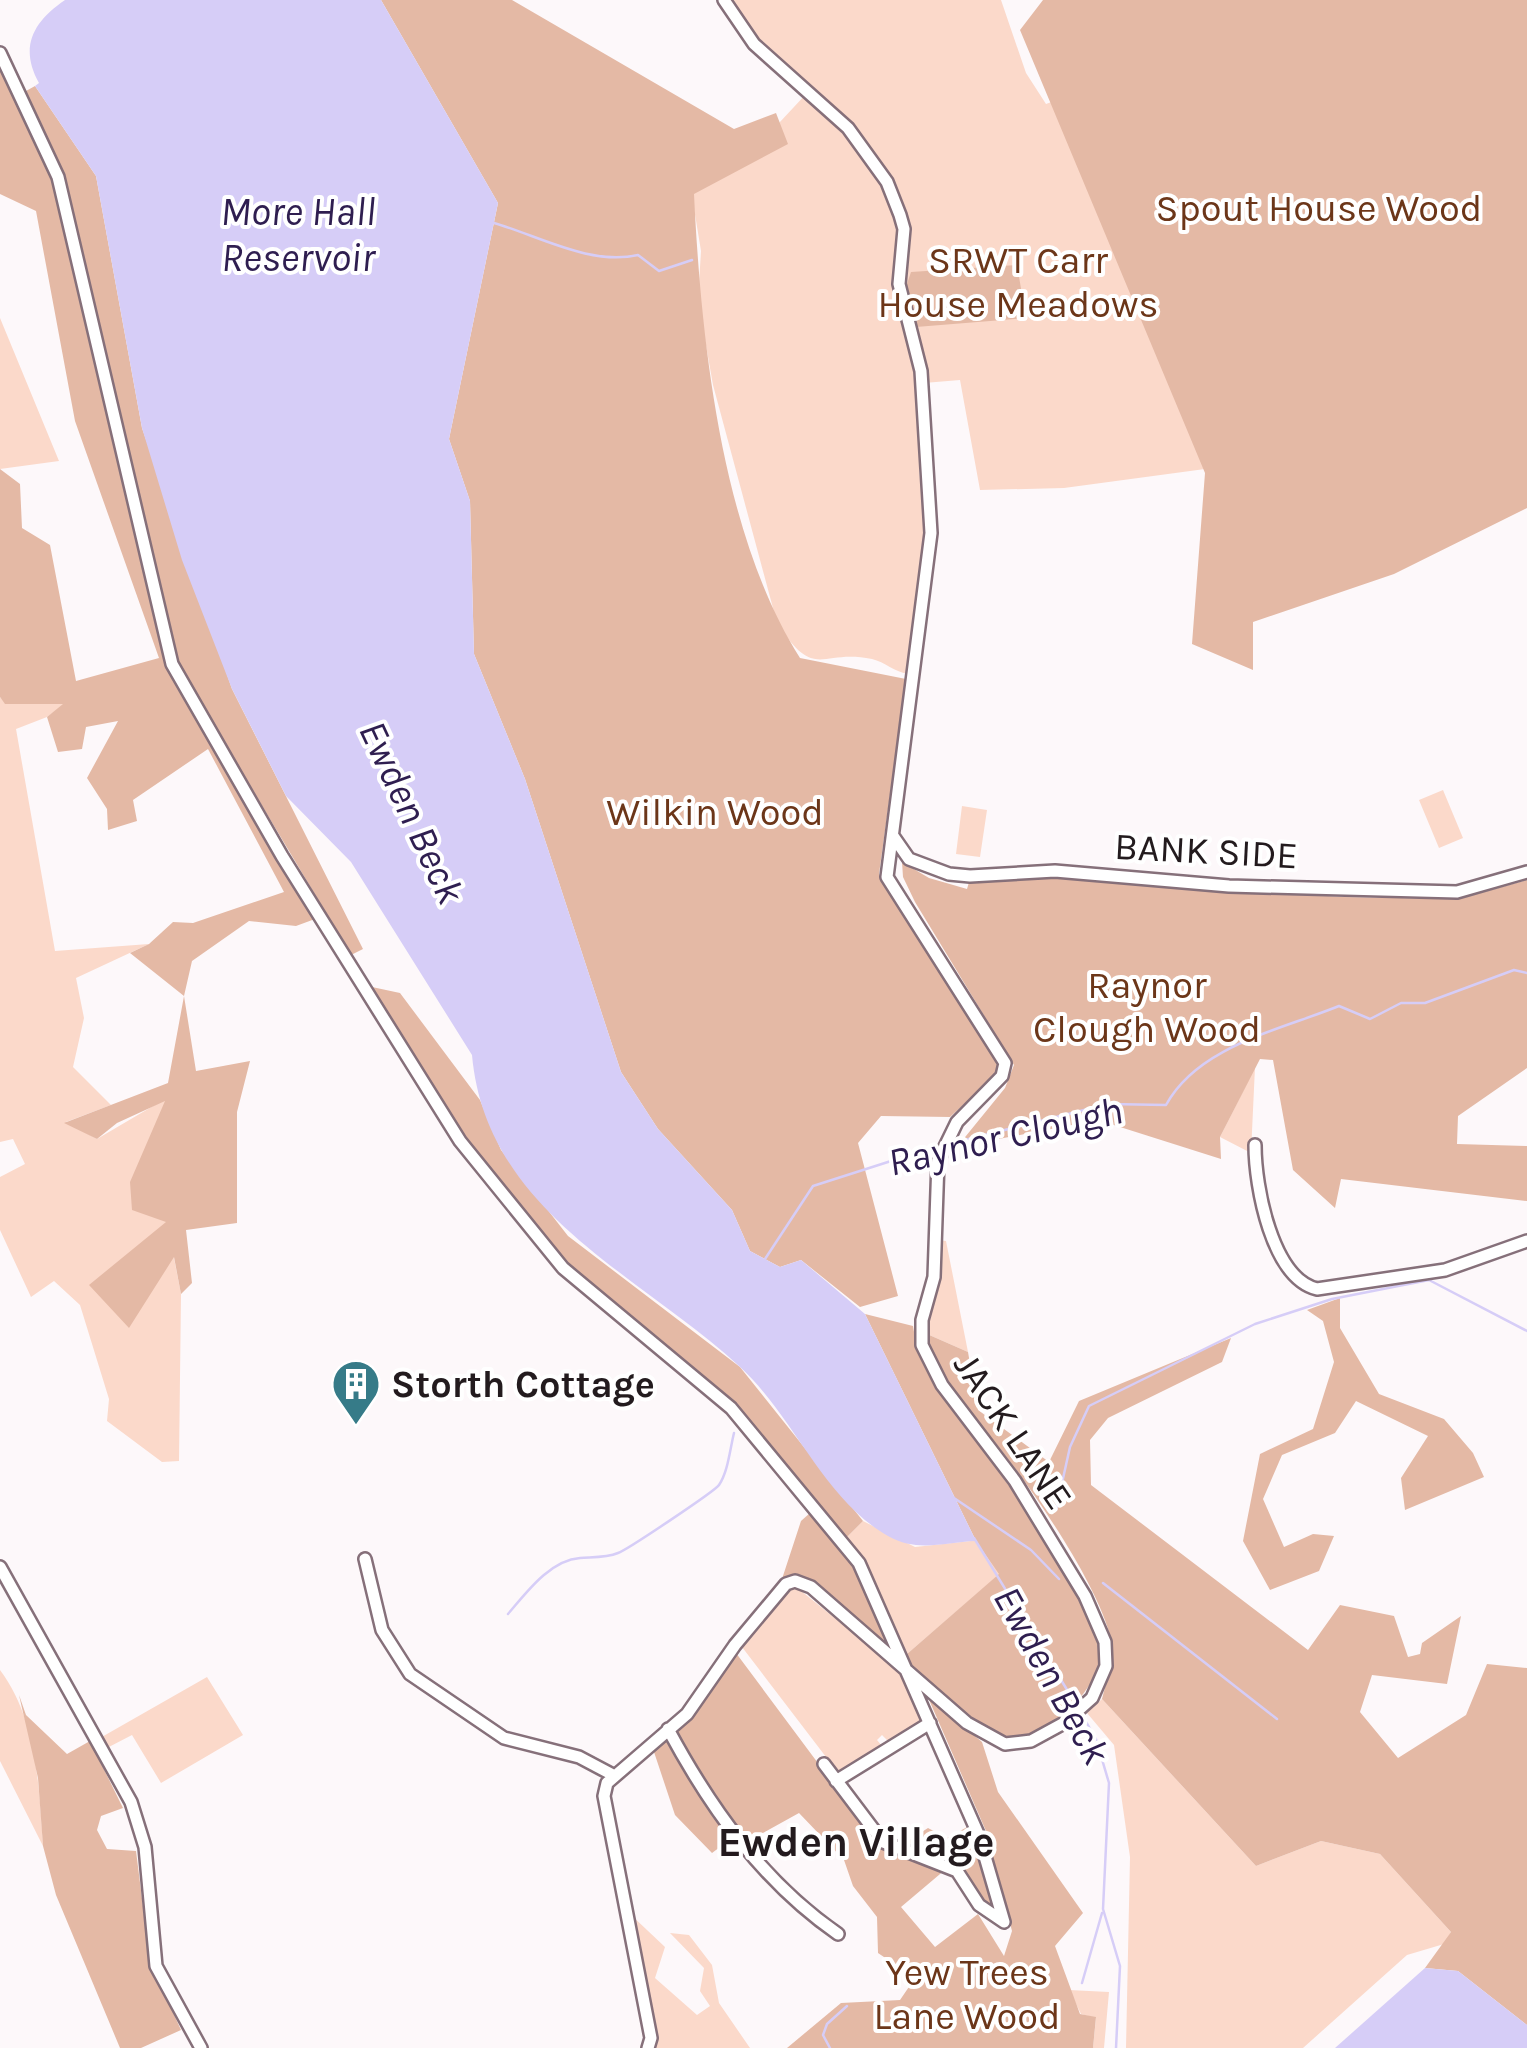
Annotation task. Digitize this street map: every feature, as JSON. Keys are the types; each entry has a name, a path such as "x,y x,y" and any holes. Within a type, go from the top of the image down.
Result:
{"street":[{"path":"724,0 754,44 848,128 887,182 904,229 899,284 921,371 931,533 893,836"},
{"path":"0,52 58,176 172,664 282,856 460,1141 563,1268 731,1408 859,1563 979,1836 1004,1922 979,1905 957,1871 883,1842 824,1764"},
{"name":"BANK SIDE","path":"893,836 909,859 949,874 970,876 1055,871 1230,886 1457,892 1527,872"},
{"name":"JACK LANE","path":"893,836 887,870 890,882 1005,1063 1002,1076 950,1135 940,1155 934,1276 922,1320 922,1344 958,1410 1015,1481 1090,1607 1106,1642 1106,1666 1092,1698 1064,1723 1031,1742 996,1742 977,1732 907,1670"},
{"path":"1255,1145 1254,1178 1273,1233 1286,1269 1305,1286 1318,1289 1445,1270 1527,1241"},
{"path":"365,1560 382,1630 410,1674 504,1738 579,1756 613,1774"},
{"path":"0,1567 131,1802 145,1846 156,1966 202,2048"},
{"path":"648,2048 650,2038 604,1796 613,1774 704,1695 735,1645 776,1592 795,1581 810,1587 907,1670"},
{"path":"836,1781 930,1723"},
{"path":"668,1729 742,1843 804,1910 838,1934"}],"green space":[{"name":"Wilkin Wood","path":"381,0 512,0 734,129 776,113 788,144 694,194 710,372 734,495 751,554 773,608 800,658 906,679 879,874 997,1062 997,1074 950,1117 881,1116 858,1143 898,1296 860,1307 801,1260 780,1267 750,1251 732,1210 658,1129 621,1072 525,779 474,654 470,501 449,439 498,203"},
{"name":"SRWT Carr House Meadows","path":"727,0 1001,0 1026,73 1046,104 1065,97 1205,469 1064,488 980,490 960,380 924,383 904,288 904,218 893,180 850,125 756,42"},
{"name":"Spout House Wood","path":"1043,0 1527,0 1527,508 1394,574 1253,622 1253,670 1192,644 1205,473 1020,30"},
{"path":"0,64 17,96 35,86 96,176 142,428 232,689 363,949 351,955 177,663 166,618 168,666 315,919 296,926 249,921 192,961 184,996 130,953 149,944 173,922 193,923 284,892 208,749 133,800 137,821 108,830 107,809 87,778 118,721 86,727 82,749 58,752 47,717 63,704 5,704 0,697 0,469 20,484 22,528 50,545 76,681 159,658 75,421 36,211 0,194"},
{"name":"SRWT Carr House Meadows","path":"807,93 846,131 885,182 901,236 899,268 919,376 919,468 926,546 909,674 872,659 810,658 777,623 713,385 698,300 701,251 690,184 736,169"},
{"path":"1017,265 1026,318 916,327 905,290 911,272"},
{"path":"0,318 59,461 0,469"},
{"path":"0,697 6,704 65,704 47,717 16,729 55,951 149,944 76,978 84,1018 73,1067 111,1105 66,1122 97,1139 165,1099 167,1222 181,1294 179,1461 162,1462 107,1421 109,1399 80,1305 54,1281 31,1297 0,1230 0,1177 25,1164 13,1139 0,1142"},
{"path":"1443,790 1463,838 1439,848 1419,800"},
{"path":"962,806 987,810 980,857 956,854"},
{"name":"Raynor Clough Wood","path":"902,862 929,878 967,889 970,879 1060,876 1342,897 1459,899 1527,880 1527,1068 1458,1116 1457,1144 1527,1146 1527,1201 1341,1179 1335,1208 1293,1170 1273,1060 1260,1059 1220,1137 1221,1159 1098,1120 957,1147 1005,1088 1014,1065 915,902 903,877"},
{"path":"372,987 400,993 480,1100 501,1150 568,1236 740,1367 863,1521 846,1538 727,1395 567,1264 462,1137"},
{"path":"184,996 196,1071 250,1061 237,1112 237,1223 186,1230 192,1283 181,1294 174,1257 129,1328 89,1285 166,1222 132,1210 130,1182 165,1101 117,1123 97,1139 64,1123 168,1083"},
{"path":"1255,1067 1251,1153 1220,1137"},
{"path":"938,1240 946,1241 968,1352 927,1334 939,1274"},
{"path":"1340,1298 1340,1328 1379,1394 1444,1419 1473,1453 1484,1477 1405,1510 1401,1478 1428,1436 1356,1401 1335,1433 1282,1455 1263,1499 1284,1547 1313,1534 1334,1536 1319,1571 1270,1590 1243,1541 1260,1454 1313,1429 1334,1362 1323,1321 1307,1310"},
{"path":"865,1314 913,1326 923,1362 940,1394 1036,1525 1084,1608 1102,1661 1070,1709 1037,1732 1001,1735 982,1727 910,1666 907,1654 999,1574 976,1541"},
{"path":"927,1334 968,1352 978,1410 1049,1462 1079,1401 1231,1338 1222,1362 1108,1418 1090,1440 1091,1485 1308,1650 1340,1605 1394,1616 1408,1657 1420,1654 1422,1643 1461,1616 1447,1684 1372,1675 1360,1712 1398,1758 1466,1715 1487,1664 1527,1668 1527,2025 1458,1971 1425,1968 1451,1932 1380,1854 1321,1841 1256,1866 1102,1699 1112,1646 1092,1589 1041,1506 943,1376"},
{"path":"810,1513 855,1565 892,1649 814,1582 792,1574 781,1582 801,1521"},
{"path":"863,1521 915,1547 980,1540 1001,1573 907,1654 863,1562 846,1538"},
{"path":"795,1586 903,1673 925,1721 889,1742 882,1735 877,1740 882,1746 839,1774 742,1647 780,1596"},
{"name":"Yew Trees Lane Wood","path":"736,1653 876,1841 896,1854 946,1869 901,1907 935,1947 978,1914 1004,1956 1012,1931 986,1831 927,1695 982,1742 998,1792 1083,1913 1055,1946 1080,2014 1096,2017 1093,2048 787,2048 841,2003 900,2000 915,1978 878,1953 877,1917 853,1886 844,1860 799,1813 761,1834 739,1835 677,1732 710,1694"},
{"path":"0,1670 29,1731 43,1846 0,1761"},
{"path":"207,1677 243,1735 161,1783 132,1735 105,1749 100,1738"},
{"path":"19,1695 26,1715 67,1754 90,1741 123,1808 101,1816 97,1830 107,1849 136,1851 150,1962 181,2030 141,2048 120,2048 56,1895 43,1846 38,1778"},
{"path":"1102,1699 1256,1866 1321,1841 1380,1854 1451,1932 1444,1944 1407,1955 1303,2048 1126,2048 1130,1857 1114,1745 1087,1713"},
{"path":"669,1736 732,1838 712,1853 675,1815 653,1749"},
{"path":"971,1825 999,1915 980,1902 957,1870 900,1846 928,1828 947,1838"},
{"path":"629,1913 665,1947 655,1978 697,2015 710,2006 700,1991 704,1968 670,1933 689,1935 712,1965 719,2003 750,2048 653,2048"},
{"path":"1069,1990 1109,1992 1104,2048 1093,2048 1096,2018 1081,2014"}],"water":[{"name":"More Hall Reservoir","path":"65,0 381,0 498,203 449,439 470,501 474,654 525,779 621,1072 658,1129 732,1210 750,1251 780,1267 801,1260 865,1314 976,1541 910,1544 888,1536 865,1520 827,1479 759,1386 739,1366 614,1268 536,1198 505,1157 483,1110 472,1055 351,862 286,796 232,689 182,560 142,428 96,176 35,86 39,83 30,58 32,36 45,17"},
{"path":"1425,1968 1458,1971 1527,2025 1527,2048 1335,2048"}],"waterway":[{"path":"494,223 584,253 638,255 659,271 692,260"},
{"name":"Raynor Clough","path":"953,1143 1108,1104 1166,1105 1198,1068 1267,1032 1339,1006 1370,1019 1401,1003 1425,1003 1514,970 1527,973"},
{"name":"Raynor Clough","path":"765,1259 813,1186 941,1145"},
{"path":"1056,1510 1070,1447 1089,1406 1255,1324 1332,1299 1429,1280 1527,1331"},
{"path":"508,1614 540,1579 559,1565 618,1553 714,1490 725,1474 734,1433"},
{"name":"Ewden Beck","path":"954,1498 1031,1550 1059,1579"},
{"name":"Ewden Beck","path":"974,1538 1077,1706"},
{"path":"1103,1583 1277,1719"},
{"name":"Ewden Beck","path":"1081,1713 1096,1739 1109,1783 1103,1909 1120,1966 1116,2048"},
{"name":"Ewden Beck","path":"1082,1983 1102,1913"},
{"path":"830,2048 823,2035 827,2024 847,2006"}],"place":[{"name":"Storth Cottage","path":"356,1426"}],"district":[{"name":"Ewden Village","path":"856,1842"}]}
